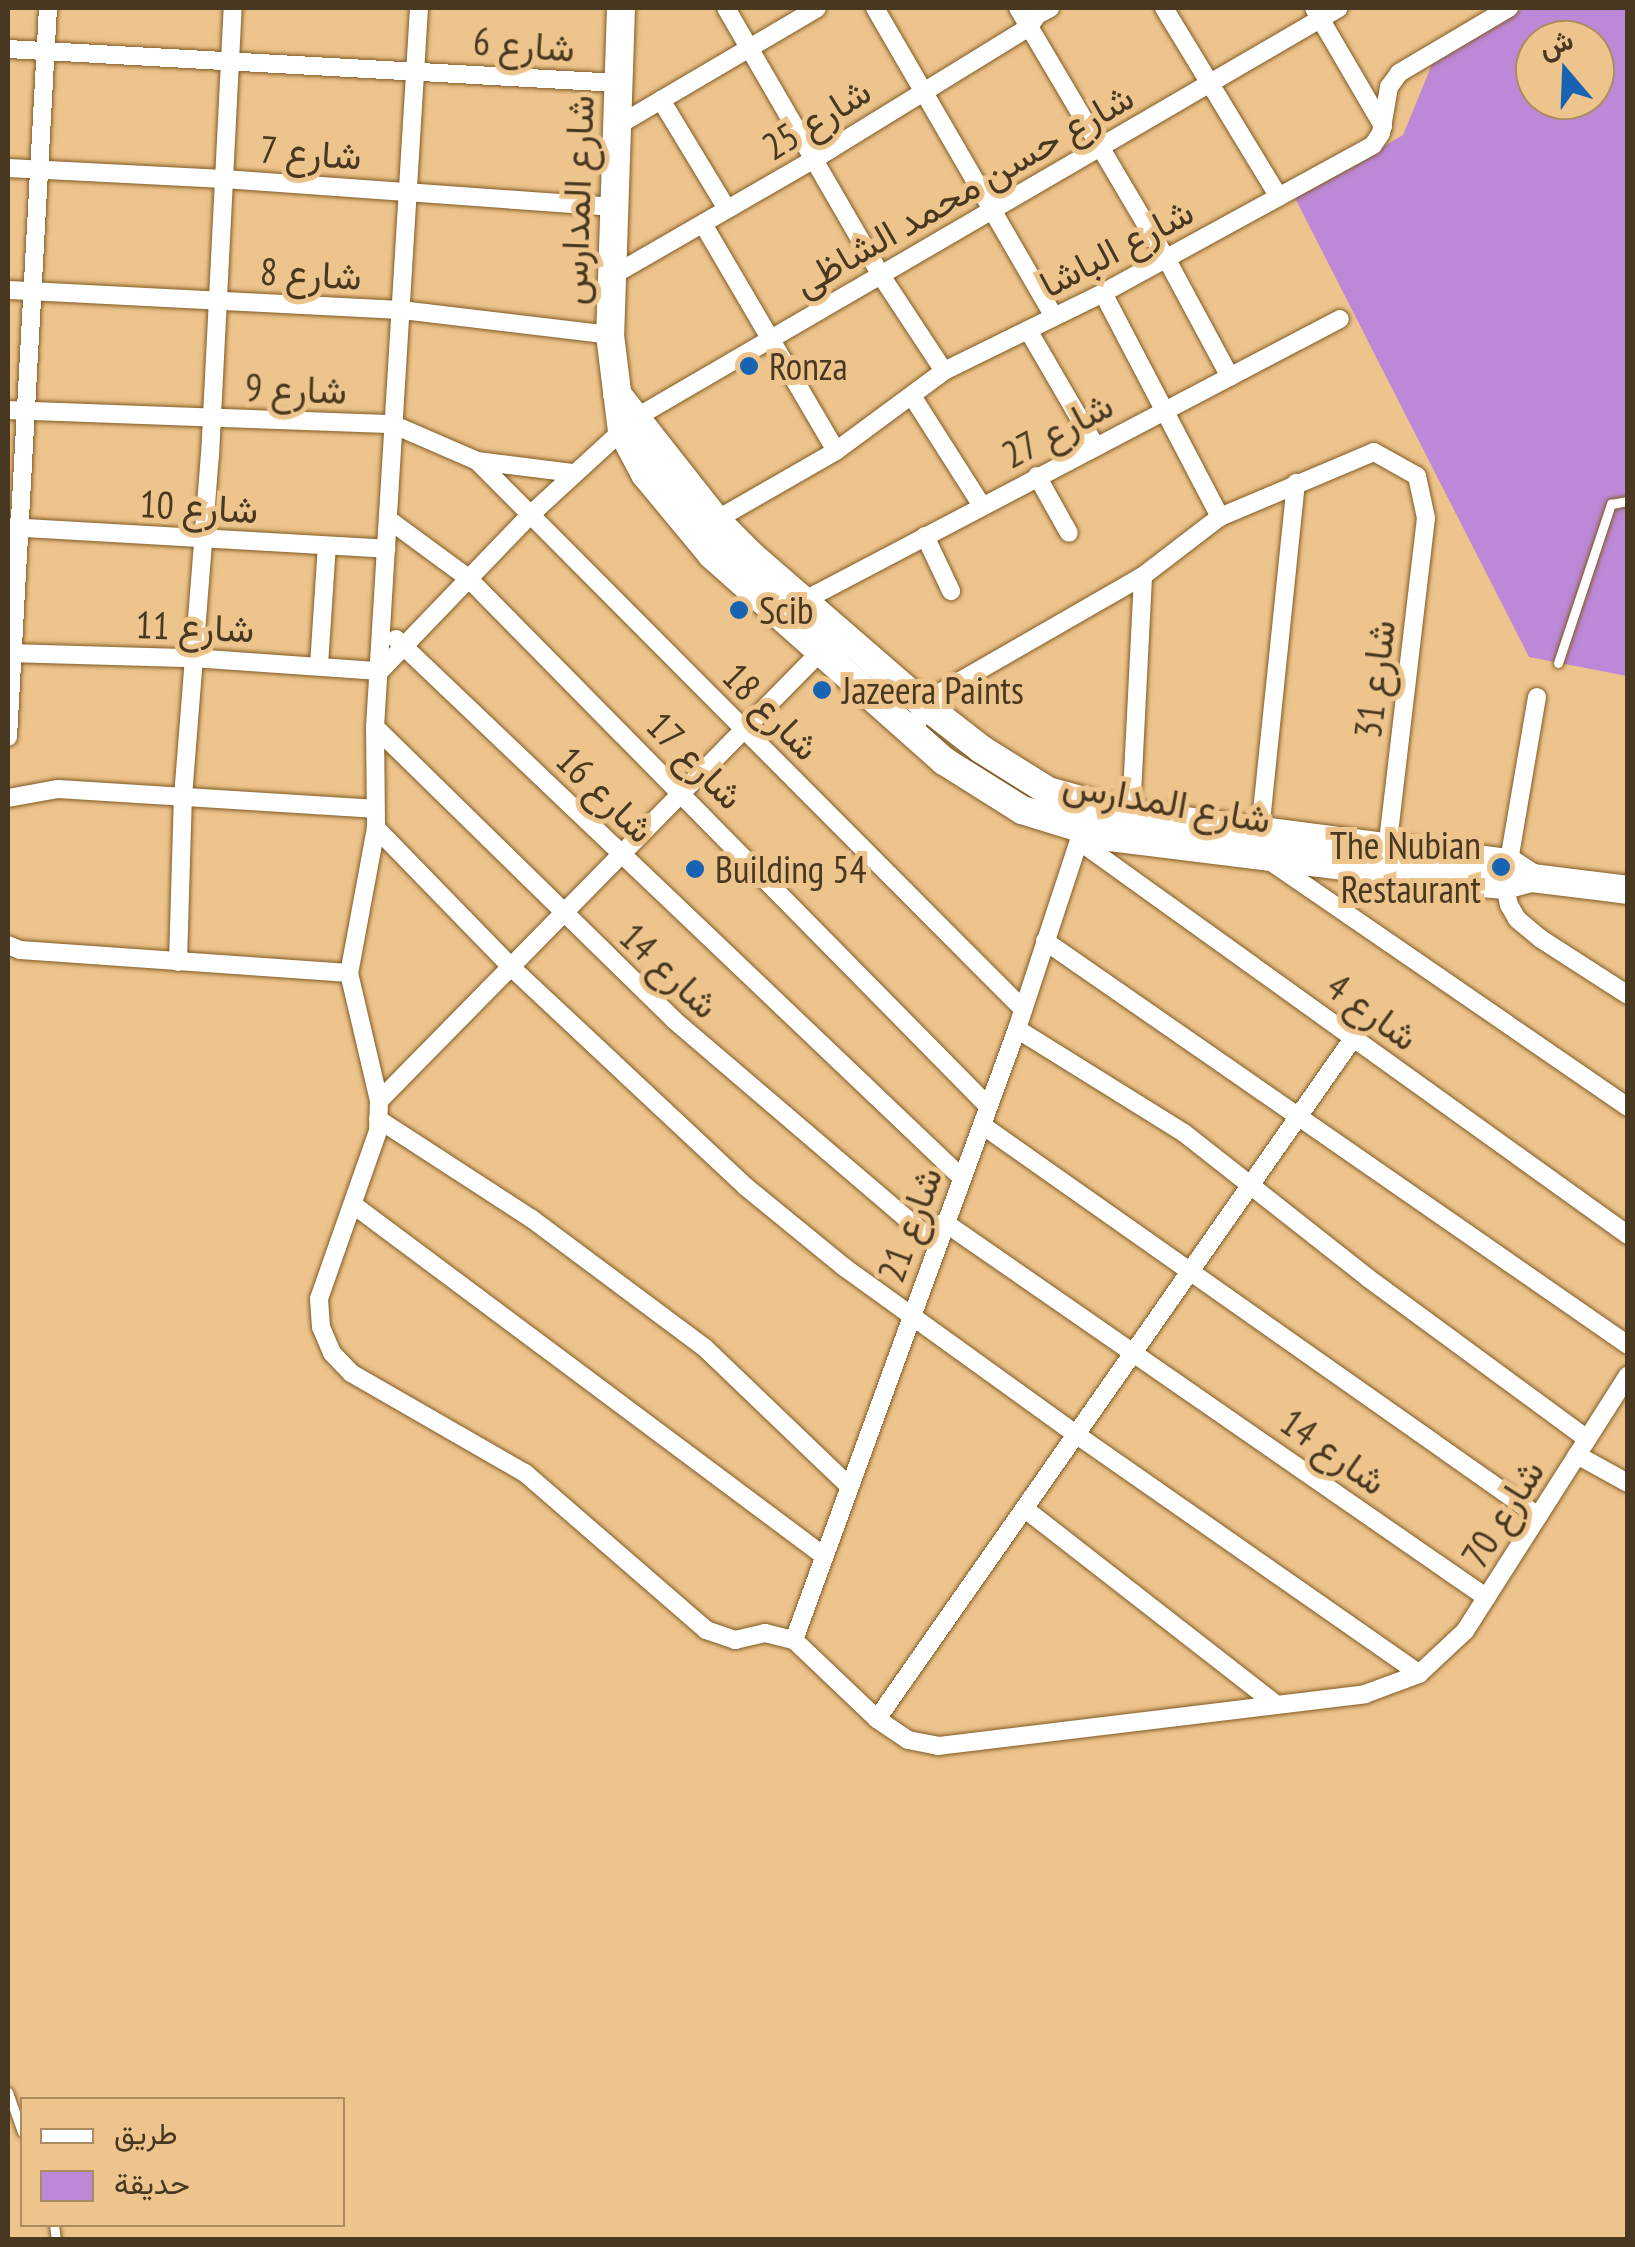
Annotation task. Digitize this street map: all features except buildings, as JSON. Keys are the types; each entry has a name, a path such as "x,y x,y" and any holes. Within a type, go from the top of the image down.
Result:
{"street":[{"path":"8,737 16,410 32,291 48,8"},
{"path":"178,962 183,797 212,418 234,8"},
{"path":"419,8 375,727 376,828 349,973 379,1110 355,1206 320,1299 321,1327 332,1353 351,1374 525,1473 706,1630 736,1640 765,1633 804,1645 876,1719 908,1740 938,1746 1272,1702 1365,1694 1419,1674"},
{"name":"شارع المدارس","path":"621,8 610,207 610,335 617,394 645,474 712,555 982,788 1081,836 1387,848 1515,875"},
{"path":"726,8 880,274 944,371"},
{"path":"617,126 817,8"},
{"path":"875,8 1054,317"},
{"path":"1018,8 1166,258 1230,377"},
{"name":"شارع 25","path":"610,277 814,160 921,90 1029,27 1037,15 1050,8"},
{"path":"1164,8 1279,198"},
{"name":"شارع حسن محمد الشاظى","path":"380,671 530,515 630,424 990,209 1102,148 1317,13 1339,8"},
{"path":"1384,126 1389,87 1399,73 1510,8"},
{"path":"1317,13 1384,126"},
{"name":"شارع 6","path":"8,49 618,82"},
{"path":"662,100 727,209"},
{"name":"شارع الباشا","path":"716,520 836,450 944,371 1103,294 1373,146 1384,126"},
{"name":"شارع 7","path":"8,168 410,190 610,207"},
{"path":"703,224 836,450"},
{"name":"شارع 8","path":"8,290 401,310 610,335"},
{"path":"1103,294 1220,517"},
{"name":"شارع 27","path":"806,600 1340,319"},
{"path":"1028,330 1095,445"},
{"path":"912,396 982,506"},
{"name":"شارع 9","path":"16,410 392,424 477,461 574,473"},
{"name":"شارع المدارس","path":"630,424 716,520 922,703 1003,764 1048,791 1086,805 1261,844 1628,890"},
{"name":"شارع 31","path":"1296,483 1374,452 1416,476 1426,518 1387,848"},
{"name":"شارع 18","path":"477,461 1021,1007"},
{"path":"1037,476 1069,533"},
{"path":"915,734 922,703 1143,576 1220,517 1296,483 1261,844 1628,1107"},
{"name":"شارع 17","path":"388,520 468,578 681,790 986,1104"},
{"name":"شارع 10","path":"12,527 386,548"},
{"path":"925,536 951,591"},
{"path":"319,664 327,546"},
{"path":"1131,814 1143,576"},
{"name":"شارع 16","path":"382,624 960,1176"},
{"path":"379,1110 681,790 821,651"},
{"name":"شارع 11","path":"10,653 319,664 380,671"},
{"path":"1537,697 1509,905 1528,929 1628,995"},
{"name":"شارع 14","path":"375,727 688,1032 936,1244"},
{"path":"8,798 58,790 373,808"},
{"path":"376,828 511,967 746,1187 1077,1435 1419,1674"},
{"name":"شارع 21","path":"794,1640 960,1176 982,1126 986,1104 1017,1028 1081,836"},
{"name":"شارع 4","path":"1081,836 1628,1235"},
{"path":"1046,941 1628,1345"},
{"path":"8,945 20,950 349,973"},
{"path":"1017,1028 1184,1133 1628,1482"},
{"path":"876,1719 1137,1352 1354,1037"},
{"path":"379,1110 704,1347 850,1486"},
{"path":"982,1126 1538,1516"},
{"path":"355,1206 824,1556"},
{"name":"شارع 14","path":"944,1222 1488,1598"},
{"name":"شارع 70","path":"1419,1674 1465,1631 1628,1375"},
{"path":"1025,1509 1272,1702"}],"lane":[{"path":"1558,662 1611,504 1628,501"},
{"path":"8,2092 20,2126"}],"green space":[{"path":"1524,8 1627,8 1627,676 1529,657 1295,198 1403,135 1433,62"}],"place":[{"name":"Ronza","path":"749,366"},
{"name":"Scib","path":"739,610"},
{"name":"Jazeera Paints","path":"822,690"},
{"name":"The Nubian Restaurant","path":"1501,867"},
{"name":"Building 54","path":"695,869"}]}
